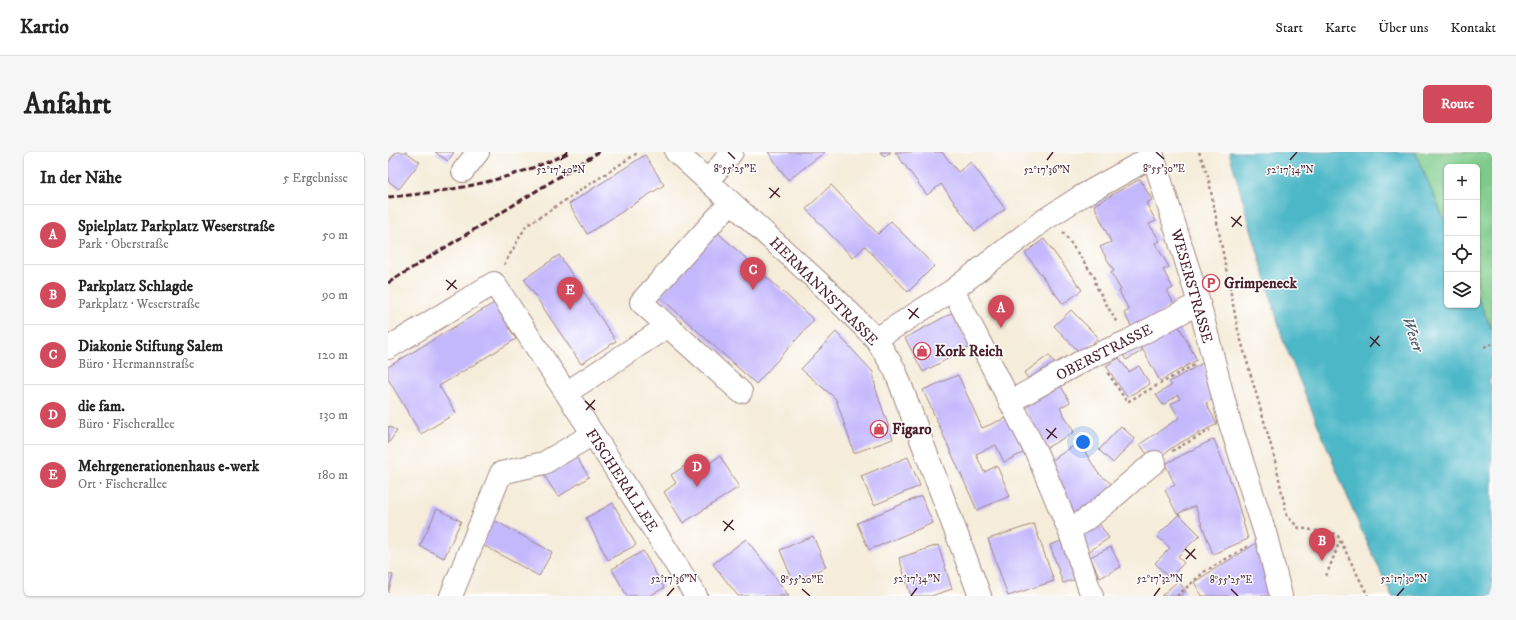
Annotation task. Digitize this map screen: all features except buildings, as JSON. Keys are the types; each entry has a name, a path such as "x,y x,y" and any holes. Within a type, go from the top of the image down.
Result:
{"street":[{"path":"463,171 478,152"},
{"name":"HERMANNSTRASSE","path":"676,152 825,288 876,339 895,370 980,596"},
{"path":"708,181 732,152"},
{"name":"WESERSTRASSE","path":"876,339 953,290 1044,220 1080,197 1153,156 1199,303 1229,420 1266,536 1281,596"},
{"path":"731,202 641,302 741,392"},
{"path":"388,348 494,283"},
{"name":"FISCHERALLEE","path":"494,283 593,434 696,596"},
{"path":"953,290 1037,454 1069,530 1092,596"},
{"name":"OBERSTRASSE","path":"1010,402 1095,354 1128,341 1199,303"},
{"path":"566,393 668,326"},
{"path":"451,596 501,473 544,463 593,434"},
{"path":"1069,530 1097,512 1136,476 1155,462"}],"path":[{"path":"494,283 526,226 639,152"},
{"path":"1199,152 1208,176 1238,330 1274,456 1287,516 1299,528 1337,534 1368,596"},
{"path":"1044,220 1052,232 1060,227 1095,278 1096,286 1128,341"},
{"path":"1484,347 1492,344"},
{"path":"1095,354 1127,402 1212,356"},
{"path":"1155,462 1229,420"},
{"path":"1177,596 1204,572 1266,536"},
{"path":"1326,576 1341,540"}],"green space":[{"path":"1415,152 1492,152 1492,330 1480,303 1480,164 1444,164 1444,219"}],"water":[{"name":"Weser","path":"1229,152 1415,152 1444,219 1444,308 1480,308 1480,303 1492,330 1492,375 1489,381 1492,387 1492,596 1392,596 1359,525 1283,340"}],"railway":[{"path":"388,197 435,192 481,183 526,170 570,152"},
{"path":"388,283 599,152"}],"place":[{"name":"Grimpeneck","path":"1211,283"},
{"name":"Diakonie Stiftung Salem","path":"753,290"},
{"name":"Mehrgenerationenhaus e-werk","path":"570,310"},
{"name":"Spielplatz Parkplatz Weserstraße","path":"1001,328"},
{"name":"Kork Reich","path":"922,351"},
{"name":"Figaro","path":"879,429"},
{"name":"die fam.","path":"697,487"},
{"name":"Parkplatz Schlagde","path":"1322,561"}]}
